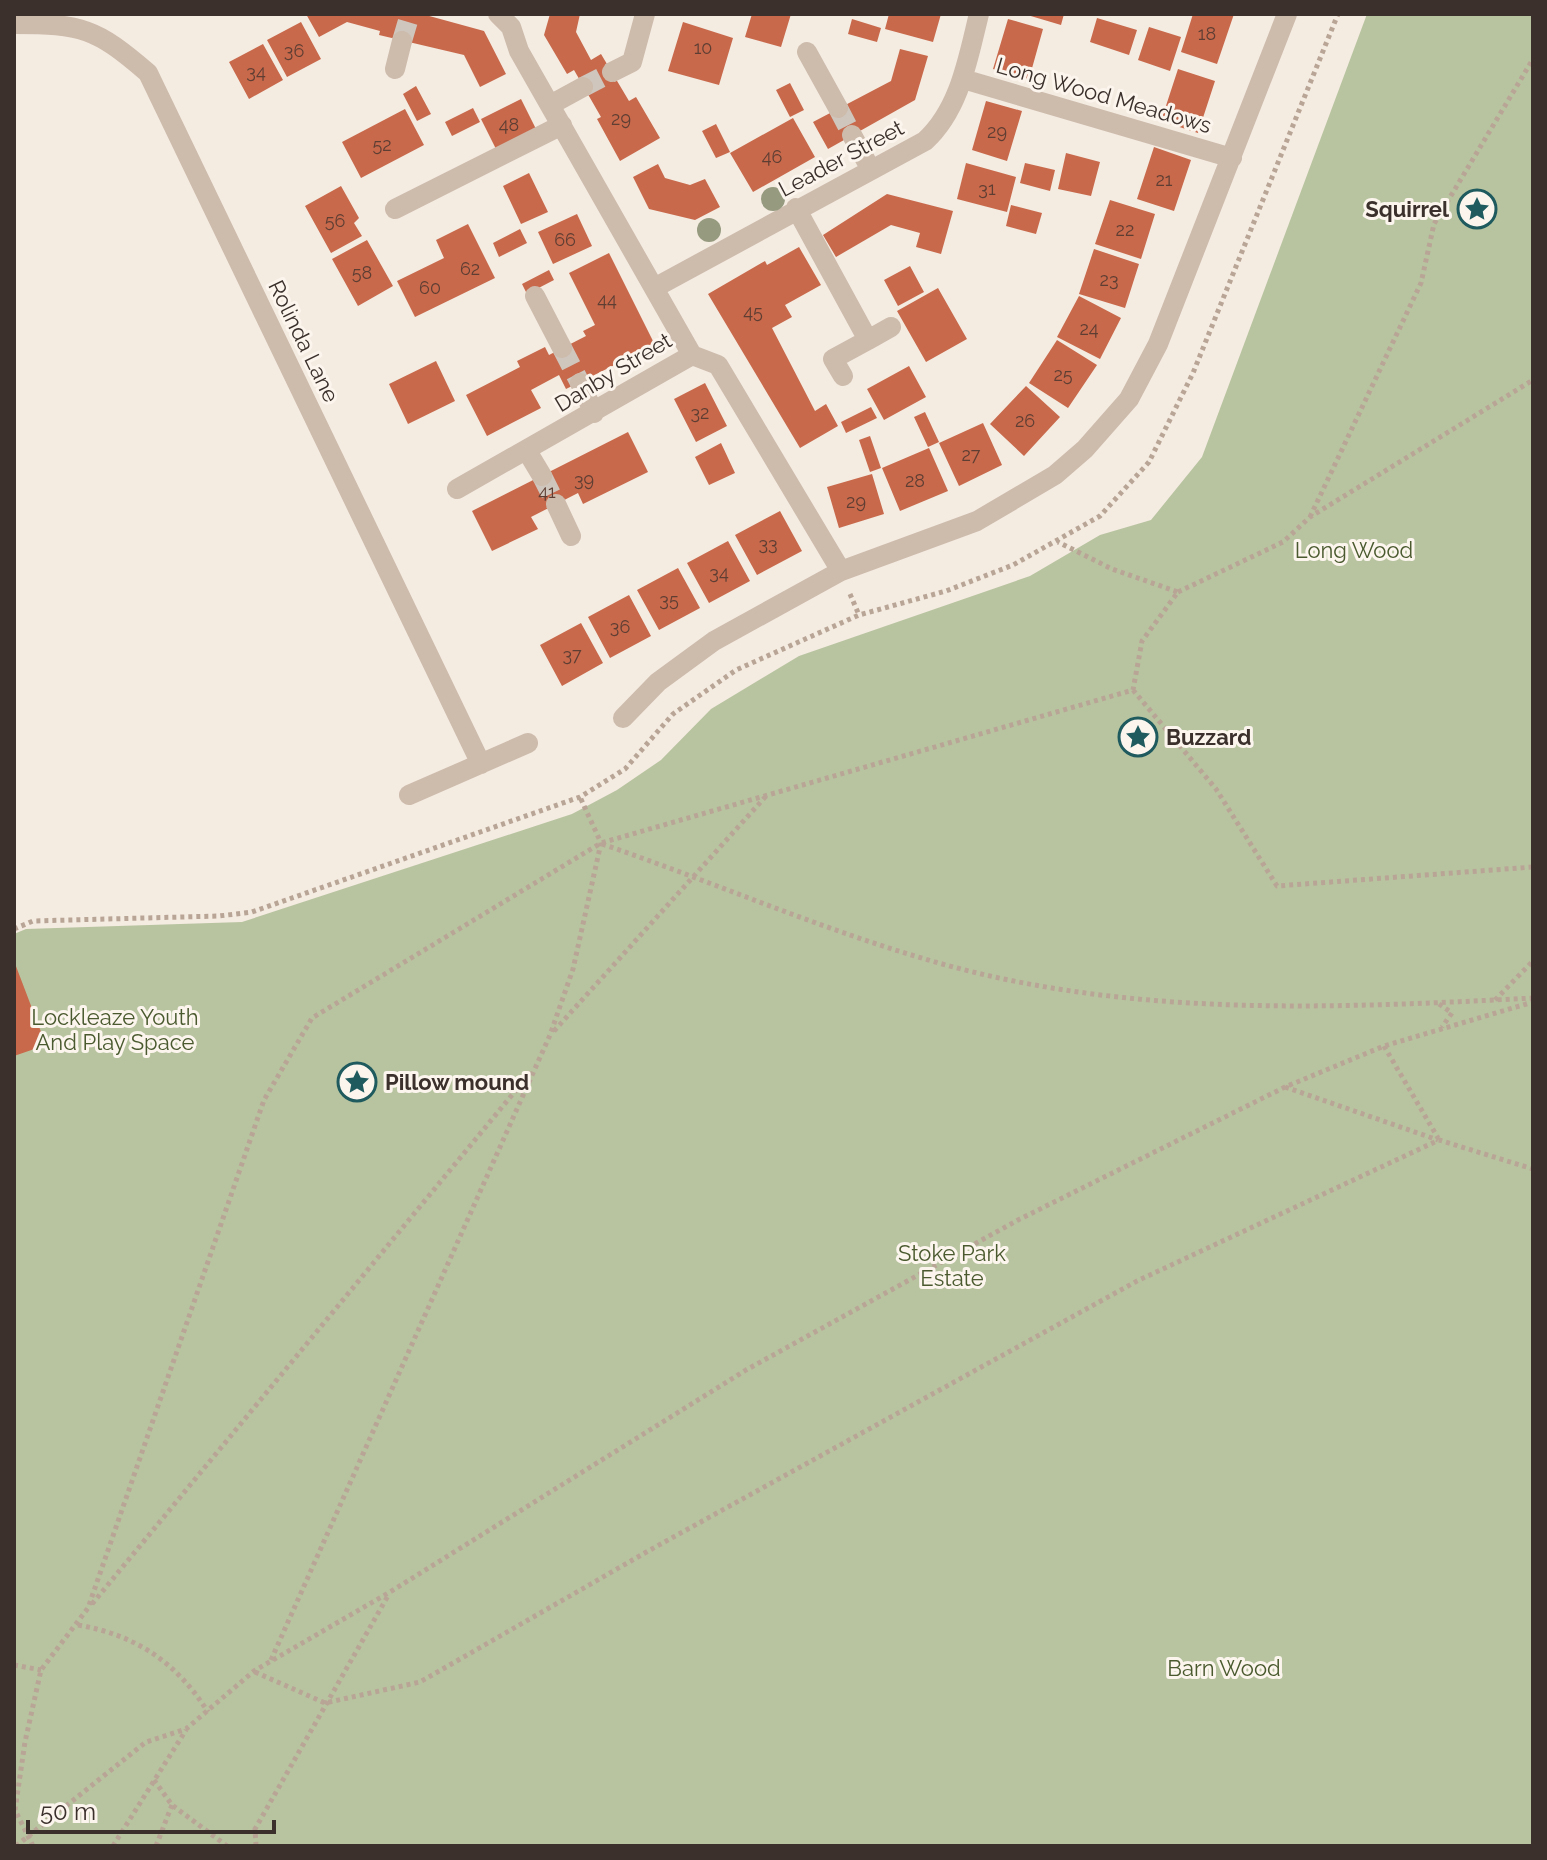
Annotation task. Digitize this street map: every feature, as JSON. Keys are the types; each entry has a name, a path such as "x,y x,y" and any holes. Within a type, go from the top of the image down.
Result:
{"street":[{"path":"14,14 14,23"},
{"path":"612,72 632,62 645,14"},
{"name":"Leader Street","path":"656,287 796,208 925,141 938,129 963,79 979,14"},
{"name":"Long Wood Meadows","path":"623,718 658,682 714,641 841,571 977,521 1055,475 1085,449 1129,399 1158,344 1287,14"},
{"name":"Danby Street","path":"457,489 692,355 519,51 508,18"},
{"name":"Rolinda Lane","path":"14,23 69,24 113,42 148,73 481,764"},
{"path":"395,69 402,41"},
{"path":"807,52 838,108"},
{"name":"Long Wood Meadows","path":"963,79 1232,158"},
{"path":"550,105 583,87"},
{"path":"395,209 562,125"},
{"path":"852,135 870,168"},
{"path":"796,208 868,340"},
{"path":"535,296 562,348"},
{"path":"843,376 833,359 891,327"},
{"path":"692,355 718,365 841,571"},
{"path":"580,383 594,413"},
{"path":"527,451 542,476"},
{"path":"556,504 571,536"},
{"path":"409,795 528,743"}],"path":[{"path":"1310,517 1421,283 1434,224 1533,59"},
{"path":"1133,690 1142,641 1178,592 1283,542 1310,517 1533,380"},
{"path":"1058,542 1112,569 1178,592"},
{"path":"88,1608 264,1100 312,1018 601,843 1133,690"},
{"path":"1133,690 1216,789 1277,886 1533,867"},
{"path":"550,1035 767,794"},
{"path":"271,1661 550,1035 573,969 601,843 580,797"},
{"path":"601,843 691,875 809,923 962,969 1066,990 1161,1001 1323,1008 1533,1000"},
{"path":"1495,1000 1533,961"},
{"path":"113,1846 186,1729 254,1671 390,1592 746,1370 1018,1220 1285,1087 1384,1046 1533,1000"},
{"path":"1438,1003 1452,1013 1441,1028"},
{"path":"1384,1046 1439,1140"},
{"path":"33,1846 15,1810 25,1742 41,1670 88,1608 536,1066"},
{"path":"1285,1087 1533,1169"},
{"path":"254,1671 325,1703 420,1682 1137,1281 1439,1140"},
{"path":"256,1846 255,1829 390,1592"},
{"path":"78,1625 114,1631 158,1655 208,1712"},
{"path":"14,1665 41,1670"},
{"path":"16,1846 146,1742 186,1729"},
{"path":"154,1779 172,1805 227,1846"},
{"path":"156,1846 172,1805"}],"green space":[{"name":"Stoke Park Estate","path":"1367,14 1533,14 1533,1846 14,1846 14,934 26,929 242,922 572,814 617,790 661,760 711,709 799,656 1030,576 1100,535 1151,520 1202,457"}],"building":[{"path":"306,14 422,14 484,31 506,74 480,87 464,55 379,35 380,31 347,22 319,37"},
{"path":"550,14 580,14 576,32 591,60 601,54 629,101 636,97 660,138 620,161 597,119 601,117 574,70 567,74 544,35"},
{"path":"752,14 791,14 781,47 745,37"},
{"path":"889,14 941,14 933,42 885,29"},
{"path":"1024,14 1064,14 1061,25"},
{"path":"1193,14 1234,14 1217,64 1181,52"},
{"path":"1097,18 1137,30 1129,55 1090,42"},
{"path":"852,19 881,28 877,42 848,34"},
{"path":"1008,19 1043,29 1029,79 993,69"},
{"path":"301,22 321,59 287,77 267,40"},
{"path":"683,22 733,38 719,85 668,71"},
{"path":"1149,27 1181,37 1170,71 1138,60"},
{"path":"263,44 283,80 249,99 229,62"},
{"path":"900,49 928,56 915,100 828,149 813,122 891,81"},
{"path":"1178,69 1215,81 1198,133 1161,121"},
{"path":"790,83 804,110 790,117 776,90"},
{"path":"416,86 431,114 417,121 403,94"},
{"path":"521,99 536,129 496,149 481,119"},
{"path":"986,101 1022,111 1007,161 972,150"},
{"path":"473,108 480,122 452,136 445,122"},
{"path":"405,109 424,145 361,178 342,142"},
{"path":"793,118 815,157 753,192 730,153"},
{"path":"716,124 730,152 716,158 702,131"},
{"path":"1154,147 1191,160 1174,211 1137,199"},
{"path":"1066,153 1100,162 1091,196 1058,189"},
{"path":"966,163 1016,177 1007,212 957,199"},
{"path":"1025,163 1055,170 1050,191 1020,183"},
{"path":"658,164 665,178 690,185 705,179 720,207 695,220 649,209 633,177"},
{"path":"529,173 548,212 521,224 503,186"},
{"path":"341,186 359,218 354,223 362,236 331,253 305,206"},
{"path":"887,194 953,211 941,254 916,247 920,233 891,225 836,257 823,235"},
{"path":"1110,200 1155,214 1141,259 1095,244"},
{"path":"1011,205 1042,213 1036,234 1006,226"},
{"path":"577,214 592,246 553,264 538,232"},
{"path":"468,224 495,278 415,317 397,281 444,258 436,240"},
{"path":"520,229 527,243 499,257 493,243"},
{"path":"367,240 393,286 358,306 332,259"},
{"path":"799,247 821,285 785,305 792,317 772,328 815,411 826,404 838,426 800,448 708,294 765,261 767,265"},
{"path":"1094,249 1139,264 1125,308 1079,294"},
{"path":"609,253 655,345 566,389 559,375 531,390 541,408 487,436 466,395 520,367 517,361 545,347 549,355 586,336 583,331 595,325 569,273"},
{"path":"910,266 924,292 898,306 884,280"},
{"path":"549,270 554,280 527,294 522,284"},
{"path":"938,288 967,339 926,362 897,311"},
{"path":"1079,296 1121,318 1100,359 1057,337"},
{"path":"1057,340 1097,365 1068,408 1029,383"},
{"path":"436,361 455,401 408,424 389,384"},
{"path":"909,366 926,397 884,420 867,389"},
{"path":"705,383 727,426 696,442 674,399"},
{"path":"1026,386 1060,417 1024,456 990,424"},
{"path":"871,407 877,418 846,433 841,422"},
{"path":"925,412 939,442 928,447 914,417"},
{"path":"983,423 1002,465 959,486 939,443"},
{"path":"628,432 648,472 583,504 578,493 531,517 538,529 492,551 472,511"},
{"path":"870,436 881,468 870,472 859,440"},
{"path":"721,443 735,473 709,485 695,457"},
{"path":"929,448 948,491 900,511 882,468"},
{"path":"872,474 884,514 839,528 827,487"},
{"path":"780,511 802,551 757,575 735,535"},
{"path":"728,541 750,581 709,603 687,563"},
{"path":"678,568 700,608 659,630 637,590"},
{"path":"629,595 651,636 610,658 588,617"},
{"path":"581,623 603,663 562,686 540,645"},
{"path":"14,961 46,1045 14,1056"}],"tunnel":[{"path":"402,41 410,14"},
{"path":"583,87 612,72"},
{"path":"838,108 852,135"},
{"path":"562,348 580,383"},
{"path":"542,476 556,504"}],"place":[{"name":"Squirrel","path":"1477,209"},
{"name":"Buzzard","path":"1138,737"},
{"name":"Pillow mound","path":"357,1082"}],"park label":[{"name":"Long Wood","path":"1354,550"},
{"name":"Lockleaze Youth And Play Space","path":"115,1030"},
{"name":"Barn Wood","path":"1224,1668"}]}
